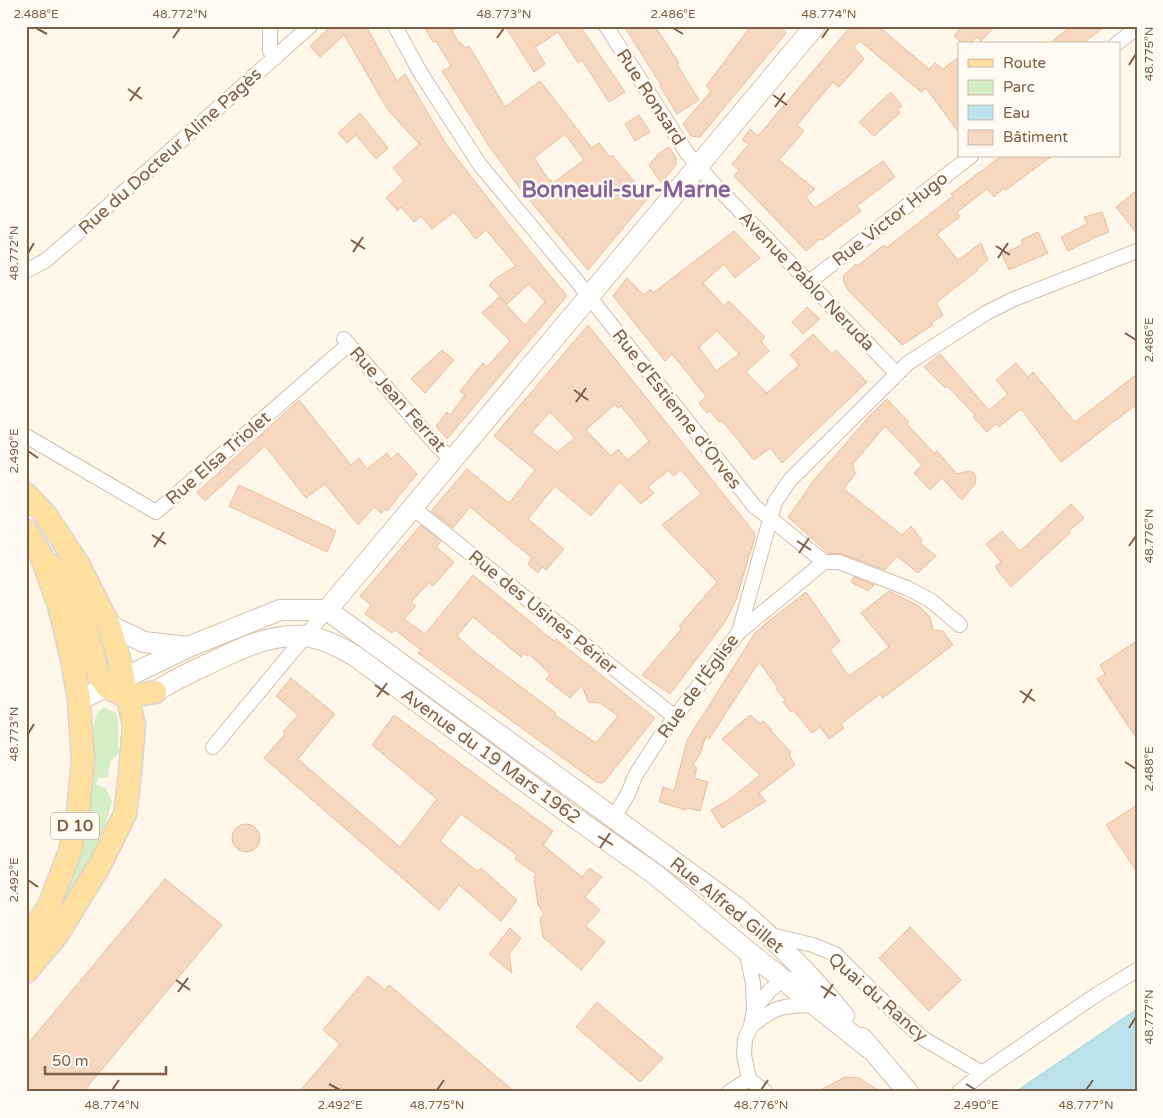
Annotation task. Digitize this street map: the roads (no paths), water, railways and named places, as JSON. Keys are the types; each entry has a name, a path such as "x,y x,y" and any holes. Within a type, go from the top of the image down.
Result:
{"main road":[{"path":"78,700 119,687 188,647 280,610 327,610 815,26"},
{"name":"D 10","path":"26,494 45,514 78,564 109,625 119,687 134,725 125,814 100,865 57,935 26,972"},
{"name":"D 10","path":"26,531 41,555 59,605 72,659 78,700 83,760 78,812 71,844 49,906 26,942"},
{"path":"41,555 72,588 84,621 98,674 119,687 155,692"},
{"name":"Avenue du 19 Mars 1962","path":"327,610 614,817"},
{"path":"109,625 144,642 188,647"},
{"path":"134,725 155,692 171,682 246,646 277,638 306,636"},
{"name":"Avenue du 19 Mars 1962","path":"306,636 333,644 355,656 598,835"},
{"name":"Rue Alfred Gillet","path":"614,817 735,906 769,934 818,984 870,1049 907,1090"},
{"name":"Rue Alfred Gillet","path":"598,835 656,875 870,1049"}],"street":[{"path":"270,26 270,51 275,58"},
{"name":"Rue du Docteur Aline Pagès","path":"26,271 45,261 310,26"},
{"name":"Rue d'Estienne d'Orves","path":"395,26 420,72 480,164 588,296 755,507 824,562"},
{"name":"Rue Ronsard","path":"606,26 698,166"},
{"path":"1119,42 1137,28"},
{"name":"Rue Victor Hugo","path":"809,282 968,158"},
{"name":"Avenue Pablo Neruda","path":"698,166 896,374"},
{"name":"Rue de l'Église","path":"614,817 628,794 635,776 675,717 739,632 775,502 790,480 908,363 993,309 1137,251"},
{"name":"Rue Jean Ferrat","path":"347,342 439,448 452,459"},
{"name":"Rue Elsa Triolet","path":"26,436 156,512 347,342"},
{"name":"Rue des Usines Périer","path":"412,507 675,717"},
{"path":"739,632 824,562 839,562 907,588 930,600 960,625"},
{"path":"214,748 327,610"},
{"name":"Quai du Rancy","path":"769,934 813,945 835,954 896,1014 924,1038 982,1073"},
{"path":"746,950 753,984 754,1009 744,1055 749,1079 766,1092"},
{"path":"959,1092 982,1073 1096,995 1137,970"},
{"path":"754,1009 770,990 784,979 804,980 818,984"},
{"path":"751,1026 770,1012 783,1006 817,1005"},
{"path":"729,1092 749,1079"}],"water":[{"path":"1137,1009 1137,1092 1015,1092"}],"district":[{"name":"Bonneuil-sur-Marne","path":"626,190"}]}
